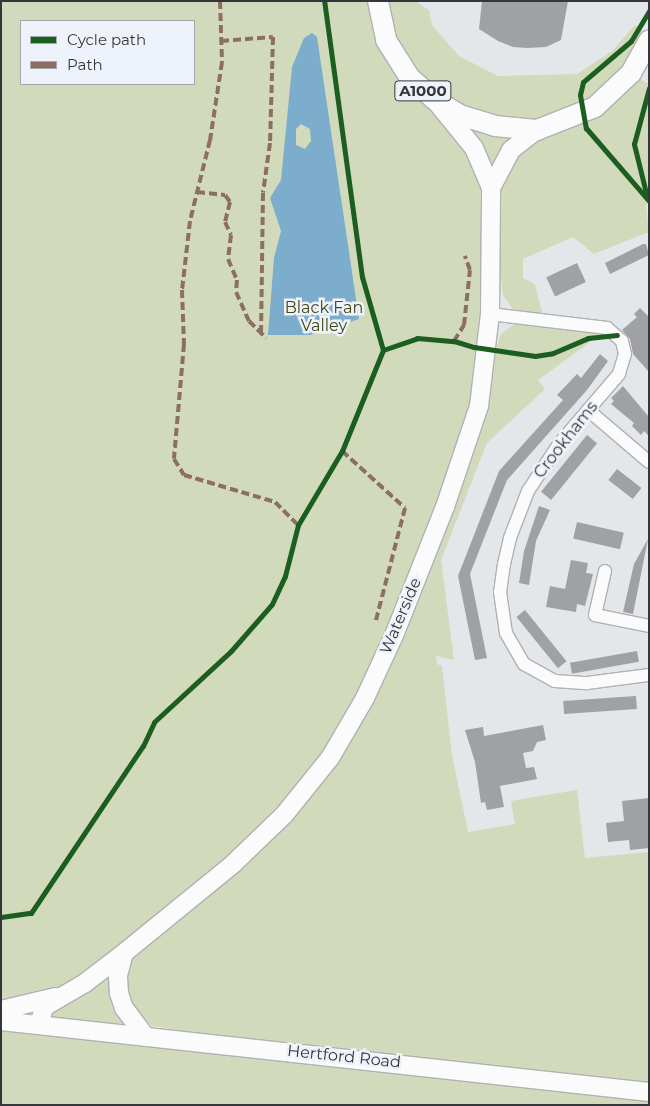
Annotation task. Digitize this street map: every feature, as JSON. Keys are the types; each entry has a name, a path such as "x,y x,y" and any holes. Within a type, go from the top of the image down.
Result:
{"main road":[{"name":"A1000","path":"378,1 386,40 396,59 410,78 434,100 477,122 537,130 584,112 605,99 631,73 649,41"},
{"name":"Waterside","path":"39,1025 44,1007 58,997 85,983 124,953 234,864 284,815 330,758 365,698 395,633 441,516 479,406 490,314 491,188 474,148 434,100"},
{"name":"Waterside","path":"491,188 510,150 537,130"},
{"path":"124,953 118,976 119,993 124,1008 146,1037"},
{"name":"Waterside","path":"1,1010 58,997"},
{"name":"Hertford Road","path":"1,1021 649,1092"}],"street":[{"name":"Crookhams","path":"490,314 607,328 617,335 623,347 623,368 539,471 517,518 500,592 504,626 524,664 555,681 587,683 649,675"},
{"path":"588,410 647,458"},
{"path":"605,571 595,615 649,626"}],"green space":[{"name":"Black Fan Valley","path":"1,1 370,1 482,172 486,291 469,417 451,471 385,637 338,731 307,775 243,846 90,971 62,989 1,1005"},
{"path":"385,1 415,1 429,10 432,25 459,56 498,76 577,74 612,51 635,25 646,33 634,56 592,101 548,120 498,120 435,94 400,52"},
{"path":"637,77 649,84 649,202 646,205 649,232 594,254 573,237 523,259 523,278 535,284 542,312 541,315 520,312 512,308 503,295 500,270 497,194 513,154"},
{"path":"470,128 515,137 493,165"},
{"path":"514,324 599,332 593,340 538,380 545,389 487,443 441,560 454,660 436,656 437,664 442,666 452,755 468,832 515,824 511,801 577,790 585,858 649,852 649,1084 267,1041 246,1042 153,1026 140,1019 125,996 126,965 131,956 238,865 347,738 492,368 500,335"},
{"path":"108,976 124,1022 120,1027 44,1018"},
{"path":"1,1030 649,1098 649,1105 1,1105"}],"water":[{"path":"312,33 317,37 359,319 310,335 268,335 274,258 281,231 270,198 281,180 292,67 304,38","holes":["301,124 310,129 311,141 305,149 296,145 296,129"]}],"building":[{"path":"482,1 568,1 561,40 546,47 527,48 513,47 498,41 479,29"},
{"path":"646,244 649,255 610,274 605,263"},
{"path":"577,263 586,282 555,296 546,277"},
{"path":"640,308 649,317 649,372 633,354 630,339 622,330 637,317 634,314"},
{"path":"600,354 608,361 587,390 507,480 470,574 487,658 475,660 458,576 499,471 563,400 557,395 577,374 581,378"},
{"path":"623,386 649,417 649,436 644,431 641,435 632,426 634,423 611,404 614,401 611,398"},
{"path":"587,435 597,443 551,500 541,492"},
{"path":"617,469 641,488 633,499 608,480"},
{"path":"539,506 550,510 536,541 529,585 519,583 524,551"},
{"path":"577,522 624,533 620,549 573,539"},
{"path":"648,539 633,614 623,612 634,564"},
{"path":"571,560 588,563 586,573 593,574 585,606 577,604 576,612 546,607 550,586 565,589"},
{"path":"525,610 567,661 558,668 516,617"},
{"path":"637,651 639,662 572,674 570,663"},
{"path":"636,696 637,709 564,714 563,701"},
{"path":"543,725 546,740 537,742 533,751 523,753 526,768 534,767 537,779 500,786 504,807 487,810 485,802 481,803 475,762 465,730 483,727 484,736"},
{"path":"649,798 649,848 630,850 629,840 608,842 606,823 624,821 622,801"}],"marked path":[{"path":"220,1 222,62 210,140 190,221 182,290 184,344 174,459 184,475 275,502 298,525"},
{"path":"221,41 273,37 270,143 263,193 261,333"},
{"path":"197,192 225,195 230,202 225,222 231,235 228,259 237,280 236,292 249,321 266,338"},
{"path":"454,341 464,325 470,270 465,256"},
{"path":"342,451 405,508 376,620"}],"cycle path":[{"path":"1,917 31,913 143,746 154,722 231,651 272,604 285,576 298,525 342,451 383,350 362,277 324,1"},
{"path":"649,11 631,41 583,82 580,95 586,128 649,201"},
{"path":"647,197 634,144 649,88"},
{"path":"383,350 417,338 454,341 474,347 535,356 553,353 588,338 617,335"}]}
